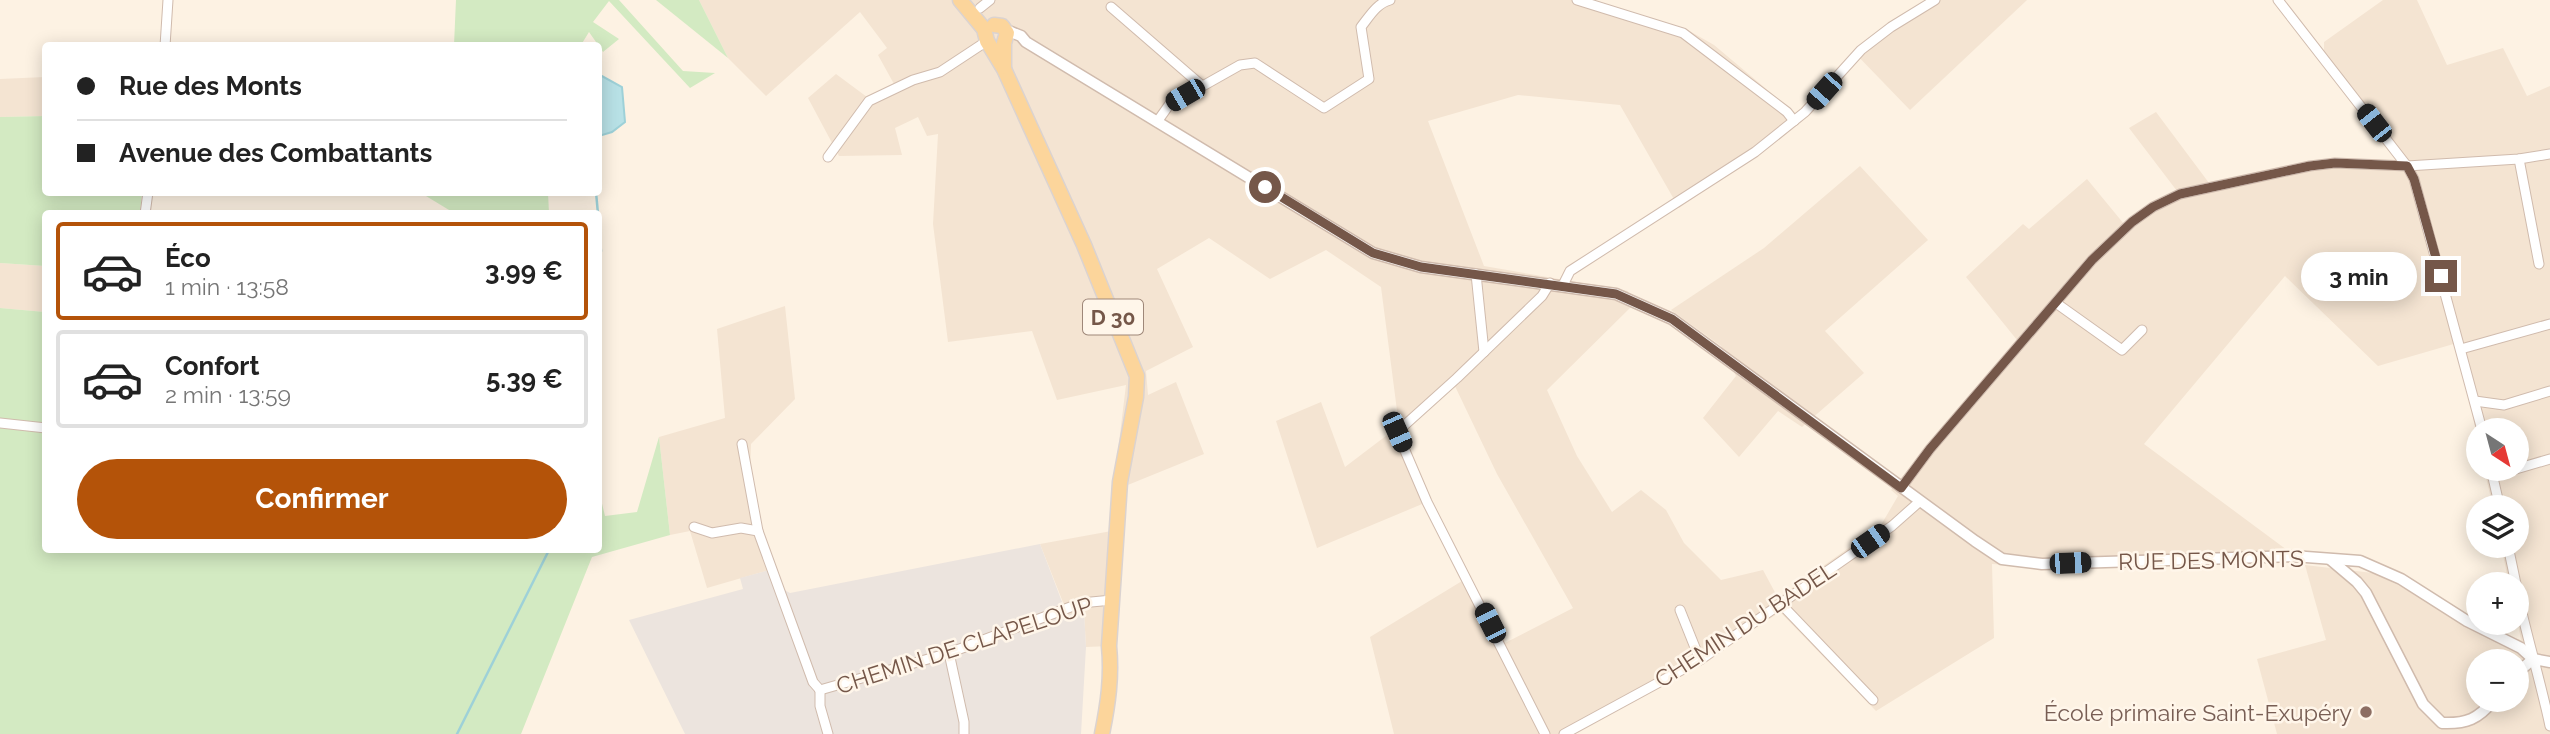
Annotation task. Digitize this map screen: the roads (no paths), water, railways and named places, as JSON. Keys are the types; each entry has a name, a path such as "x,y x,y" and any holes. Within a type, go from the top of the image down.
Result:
{"main road":[{"name":"D 30","path":"960,0 996,37"},
{"name":"D 30","path":"981,3 996,37 1004,69 1084,245 1137,376 1136,397 1120,482 1109,646 1111,669 1108,707 1102,733"}],"street":[{"path":"165,42 168,0"},
{"path":"1157,121 1169,104 1201,85 1240,65 1255,63 1324,108 1369,79 1361,27 1371,13 1390,0"},
{"path":"1577,0 1683,33 1787,112 1794,121"},
{"path":"1563,285 1570,271 1755,152 1805,112 1861,50 1891,27 1935,0"},
{"path":"2278,0 2407,166 2414,179 2479,418"},
{"path":"1111,7 1201,85"},
{"path":"828,157 869,101 913,80 940,72 996,37"},
{"name":"RUE DES MONTS","path":"996,37 1026,42 1373,253 1421,267 1616,294 1672,319 1919,502 2002,559 2042,564 2294,556 2330,559 2359,585 2372,604 2423,704 2442,723 2459,723 2484,712"},
{"path":"1901,488 1930,449 2092,260 2132,222 2153,207 2180,194 2310,166 2335,163 2407,166 2519,159 2550,154"},
{"path":"2519,159 2539,264"},
{"path":"1476,274 1484,352"},
{"path":"1545,734 1427,502 1397,432 1542,296 1550,283"},
{"path":"2056,303 2122,350 2142,330"},
{"path":"2461,349 2550,324"},
{"path":"2475,401 2504,405 2550,391"},
{"path":"0,423 42,428"},
{"name":"CHEMIN DE CLAPELOUP","path":"742,444 758,531 813,682 820,690 949,653 1081,603 1112,600"},
{"path":"2529,465 2550,459"},
{"name":"CHEMIN DU BADEL","path":"1564,734 1700,660 1892,526 1919,502"},
{"path":"694,527 712,533 741,528 758,531"},
{"path":"2330,559 2360,561 2401,579 2467,621 2521,648 2533,659 2550,662"},
{"path":"2359,585 2360,574 2370,565"},
{"path":"1781,604 1873,700"},
{"path":"1680,610 1700,660"},
{"path":"2527,635 2550,726"},
{"path":"949,653 964,722 964,734"},
{"path":"2529,663 2533,659"},
{"path":"820,690 820,706 828,734"}],"water":[{"path":"602,76 622,87 625,122 612,132 602,135"}],"waterway":[{"path":"596,196 598,210"},
{"path":"457,734 548,553"}],"place":[{"name":"École primaire Saint-Exupéry","path":"2366,712"}]}
